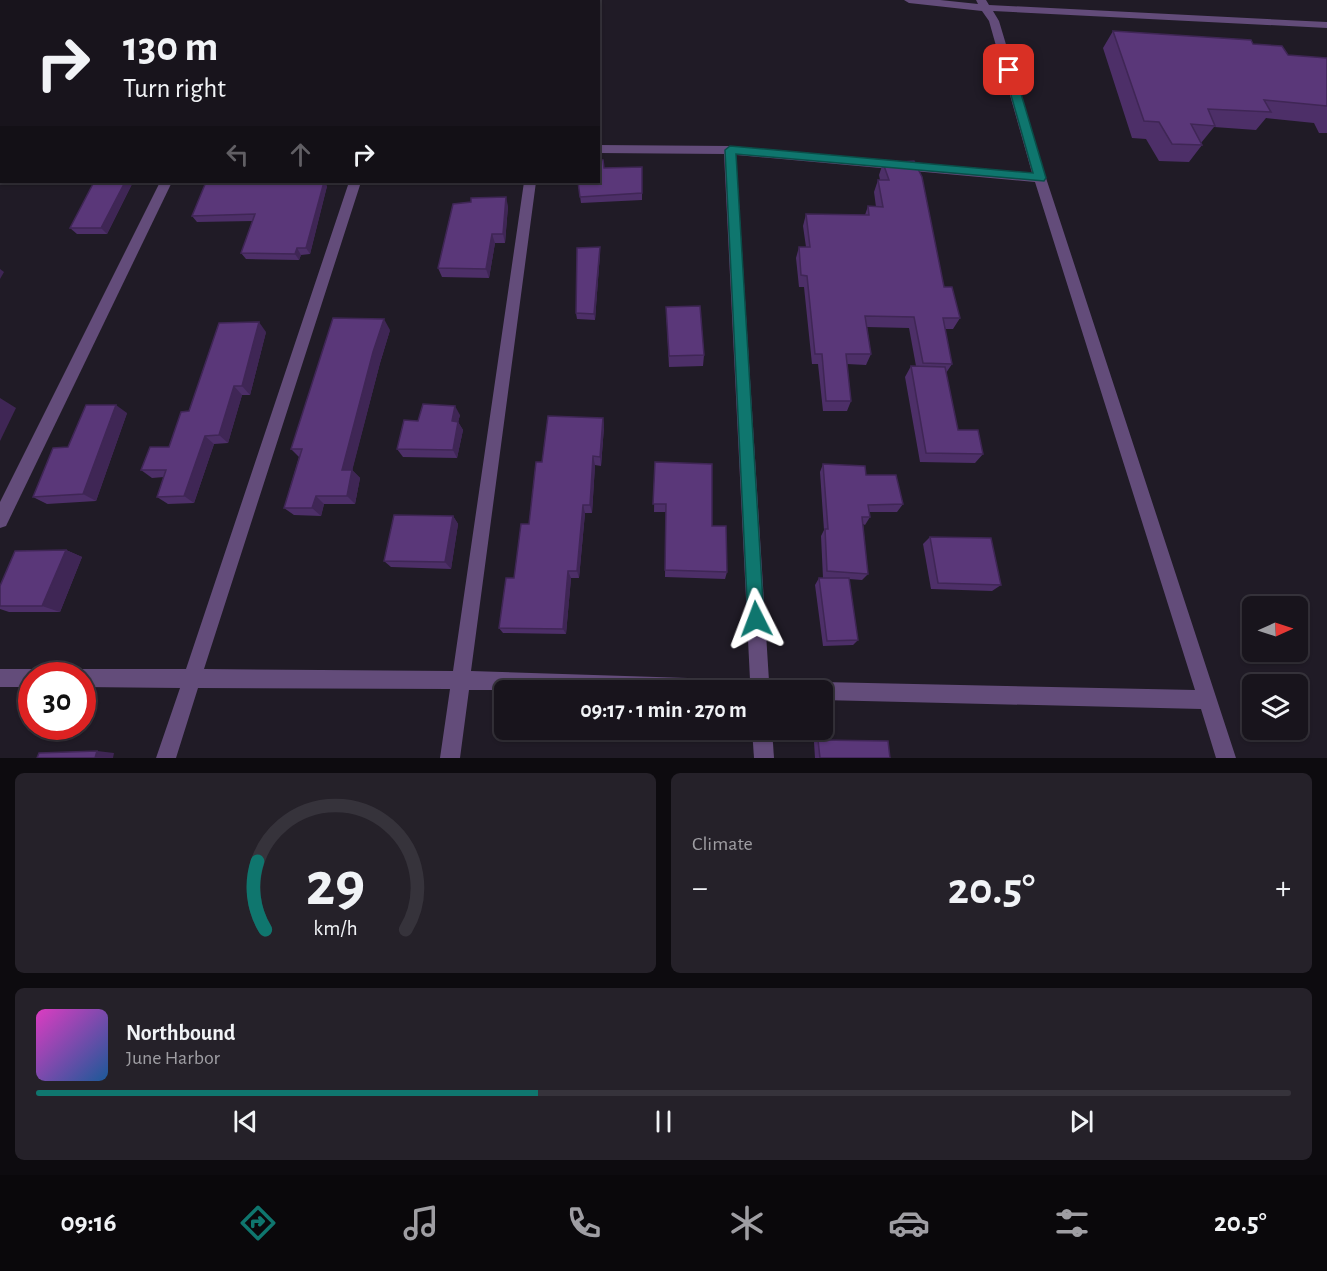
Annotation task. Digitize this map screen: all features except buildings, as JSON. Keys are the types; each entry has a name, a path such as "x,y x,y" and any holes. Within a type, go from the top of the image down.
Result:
{"street":[{"path":"909,0 1327,25"},
{"path":"985,4 994,21 1040,178 1226,758"},
{"path":"600,149 730,150 1040,178"},
{"path":"730,150 759,680"},
{"path":"0,520 166,183"},
{"path":"166,758 355,183"},
{"path":"450,758 530,183"},
{"path":"0,678 18,678"},
{"path":"96,678 494,681"},
{"path":"833,691 1207,700"},
{"path":"763,740 764,758"}],"route":[{"path":"756,619 730,150 1040,178 1009,70"}]}
